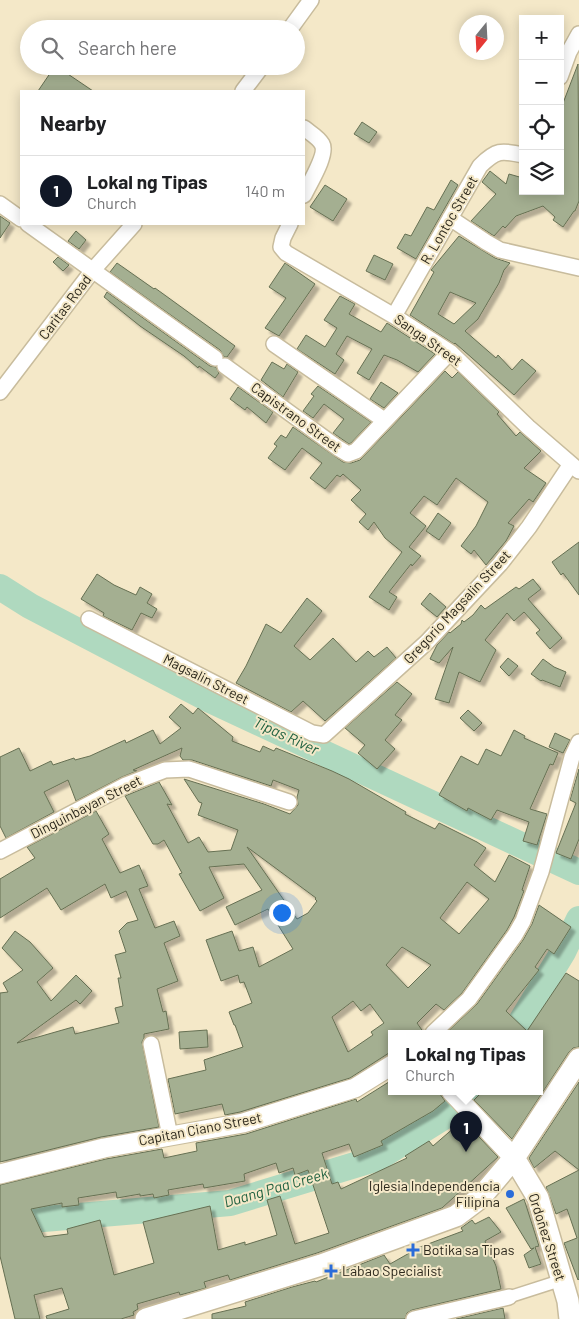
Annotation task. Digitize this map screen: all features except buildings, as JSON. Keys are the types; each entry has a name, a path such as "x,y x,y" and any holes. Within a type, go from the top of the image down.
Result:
{"main road":[{"path":"146,1319 321,1265 456,1216 480,1198 514,1158 579,1059"},
{"name":"Ordoñez Street","path":"514,1158 538,1198 568,1301 570,1319"}],"street":[{"path":"297,20 311,0"},
{"path":"564,66 579,34"},
{"path":"246,90 256,75"},
{"path":"305,129 318,138 324,146 324,155 305,193"},
{"name":"R. Lontoc Street","path":"394,316 480,166 490,156 498,152 519,154"},
{"path":"0,204 20,218"},
{"path":"450,218 500,250 579,268"},
{"name":"Capistrano Street","path":"29,225 348,454 356,451 450,352"},
{"name":"Caritas Road","path":"0,392 93,270 133,225"},
{"name":"Sanga Street","path":"290,225 281,247 286,253 394,316 450,352 528,427 575,467"},
{"path":"274,344 384,420"},
{"name":"Gregorio Magsalin Street","path":"324,735 427,642 500,564 575,467"},
{"name":"Magsalin Street","path":"89,619 312,733 324,735"},
{"path":"436,1030 469,999 523,921 541,872 572,756 579,742"},
{"name":"Dinguinbayan Street","path":"0,851 126,785 165,770 189,769 289,802"},
{"path":"151,1044 170,1136"},
{"name":"Capitan Ciano Street","path":"0,1174 104,1148 243,1123 355,1088 388,1067"},
{"path":"457,1097 514,1158"},
{"path":"414,1319 509,1297 562,1280"}],"waterway":[{"name":"Tipas River","path":"0,587 30,606 210,700 579,872"},
{"name":"Daang Paa Creek","path":"516,1030 563,952 579,919"},
{"name":"Daang Paa Creek","path":"0,1232 32,1220 230,1203 378,1158 450,1113 467,1095"}],"place":[{"name":"Lokal ng Tipas","path":"466,1152"},
{"name":"Iglesia Independencia Filipina","path":"510,1194"},
{"name":"Botika sa Tipas","path":"413,1250"},
{"name":"Labao Specialist","path":"331,1271"}]}
